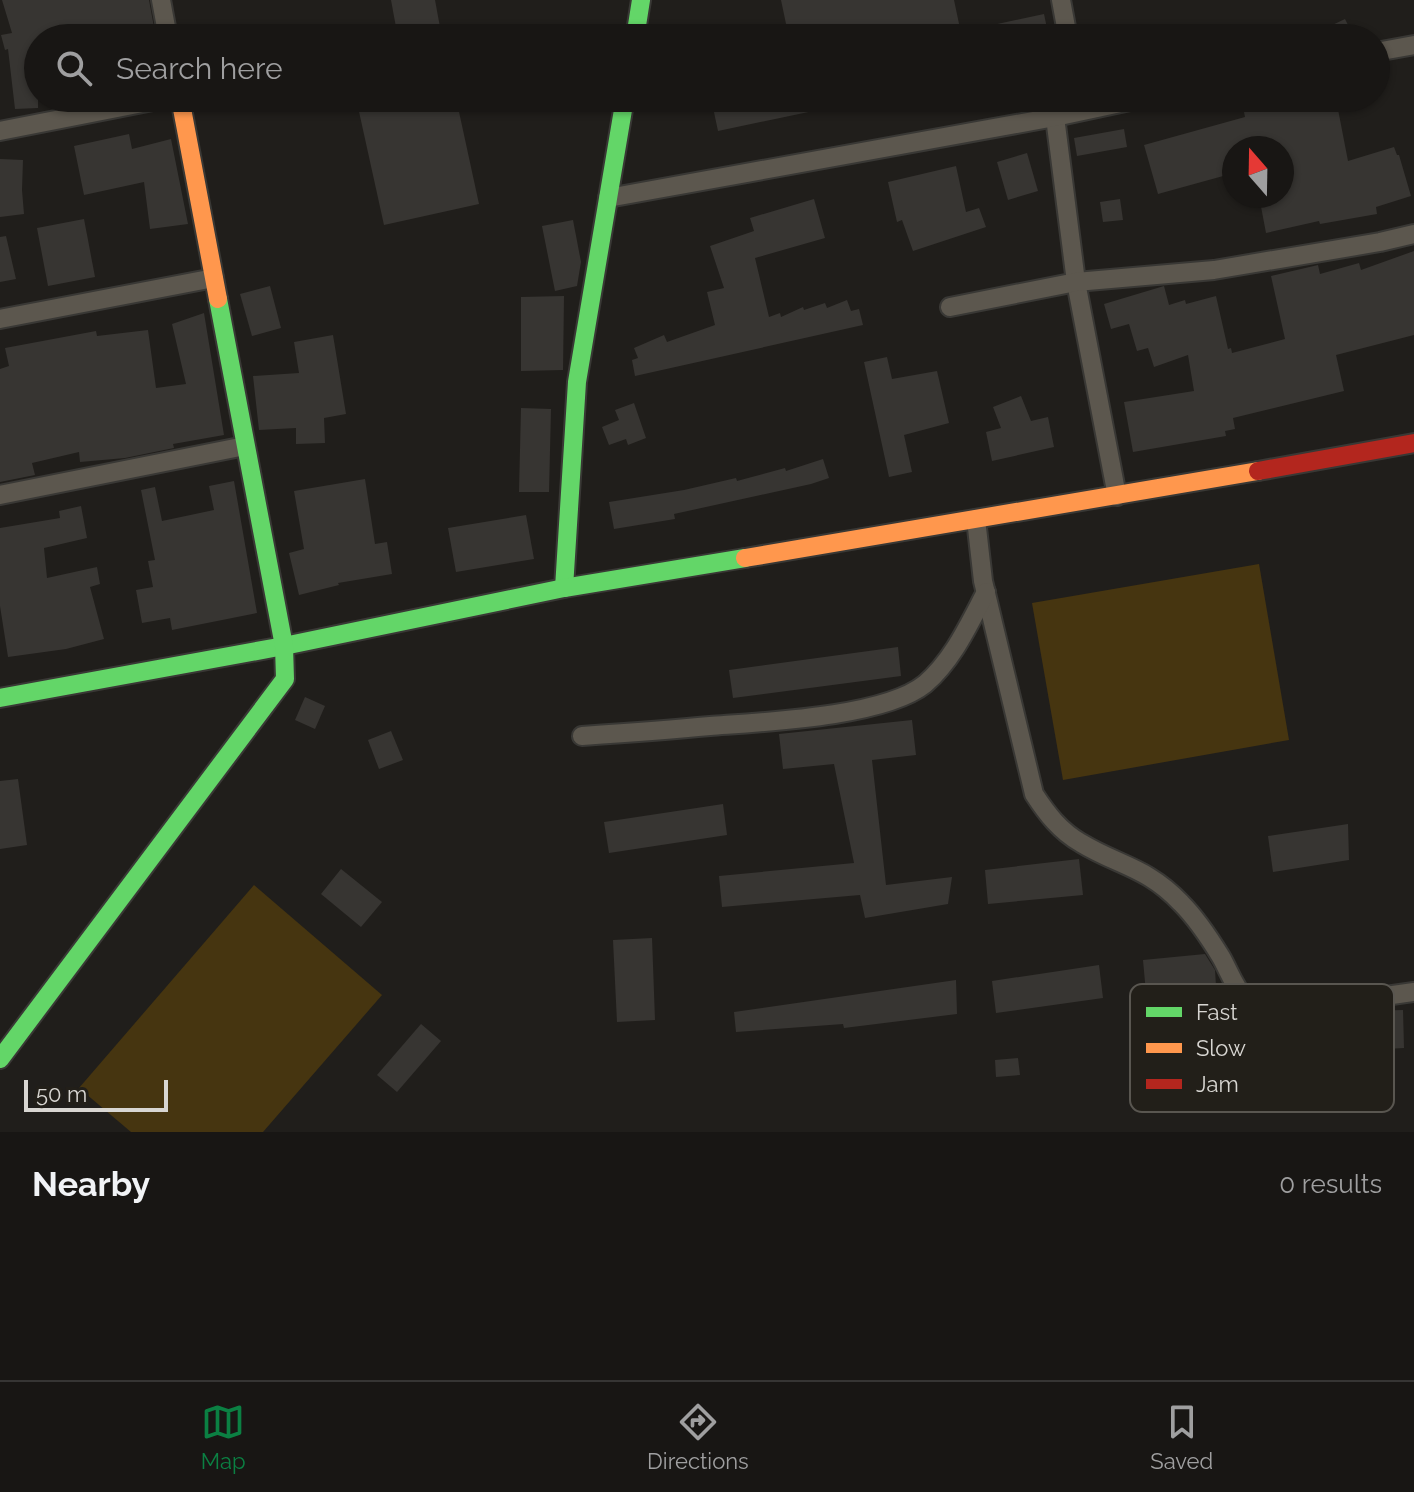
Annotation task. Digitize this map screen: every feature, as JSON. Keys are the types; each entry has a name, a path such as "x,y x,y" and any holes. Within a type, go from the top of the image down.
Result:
{"street":[{"path":"161,0 165,24"},
{"path":"637,24 641,0"},
{"path":"1061,0 1065,24"},
{"path":"1390,49 1414,45"},
{"path":"0,131 97,112"},
{"path":"0,1059 285,679 284,646 183,112"},
{"path":"564,588 577,382 623,112"},
{"path":"608,198 1055,117 1066,112"},
{"path":"1055,117 1076,282 1117,496"},
{"path":"950,307 1076,282 1214,270 1414,234"},
{"path":"0,319 214,278"},
{"path":"0,698 284,646 564,588 1414,443"},
{"path":"0,495 245,446"},
{"path":"976,519 986,592 1034,794 1052,821 1080,843 1135,867 1166,887 1211,942 1235,984"},
{"path":"582,736 768,722 835,714 894,700 924,684 957,647 986,592"},
{"path":"1394,995 1414,992"}],"shaded area":[{"path":"1259,564 1289,740 1063,780 1032,603"},
{"path":"254,885 382,995 263,1132 131,1132 79,1088"}],"building":[{"path":"2,0 149,0 153,24 24,24 24,109 15,109 8,49 5,50 1,35 12,33"},
{"path":"391,0 435,0 439,24 395,24"},
{"path":"781,0 954,0 959,24 786,24"},
{"path":"1044,14 1046,24 998,24"},
{"path":"359,112 459,112 479,204 384,225"},
{"path":"714,112 809,112 718,131"},
{"path":"1244,112 1339,112 1348,161 1394,147 1411,196 1376,207 1377,214 1320,224 1319,221 1266,233 1261,208 1294,208 1294,136 1222,136 1222,176 1158,194 1144,145 1245,117"},
{"path":"1124,129 1127,147 1077,156 1074,138"},
{"path":"129,134 132,149 171,139 188,224 150,229 144,182 84,195 74,146"},
{"path":"1027,153 1038,191 1008,200 997,162"},
{"path":"0,159 23,160 24,214 0,217"},
{"path":"956,166 966,212 979,208 986,227 913,251 902,220 897,222 888,182"},
{"path":"814,199 825,238 755,258 769,317 780,313 781,317 803,307 804,310 825,303 827,308 847,300 851,311 859,309 863,325 635,376 632,360 638,358 634,348 664,335 667,342 715,325 707,292 724,288 710,246 754,231 750,218"},
{"path":"1120,199 1123,220 1103,222 1100,202"},
{"path":"84,219 95,277 48,286 37,228"},
{"path":"573,220 581,262 577,286 555,291 542,226"},
{"path":"6,236 16,279 0,282 0,237"},
{"path":"1414,251 1414,335 1336,355 1344,391 1233,418 1235,429 1225,431 1226,436 1133,452 1124,402 1194,391 1188,355 1154,367 1148,348 1137,351 1129,324 1111,329 1104,304 1164,286 1169,305 1216,296 1228,349 1231,348 1232,353 1285,339 1271,276 1318,265 1320,274 1359,263 1361,270"},
{"path":"270,286 281,328 252,336 240,294"},
{"path":"564,296 563,370 521,371 521,297"},
{"path":"204,313 224,435 173,444 174,448 125,458 80,462 79,452 32,463 35,475 0,482 0,369 9,366 5,348 96,331 97,336 148,330 156,388 186,384 172,324"},
{"path":"333,335 346,414 324,418 325,443 296,444 296,428 259,430 253,376 299,373 294,342"},
{"path":"887,357 892,379 937,371 949,423 904,435 912,472 889,477 864,362"},
{"path":"1021,396 1031,421 1048,417 1054,447 992,461 986,432 1001,428 993,407"},
{"path":"634,403 646,438 628,445 626,439 609,445 602,427 619,420 615,410"},
{"path":"521,408 551,409 549,492 519,492"},
{"path":"823,459 829,478 674,514 675,519 614,529 609,502 736,478 737,481 785,468 786,471"},
{"path":"365,479 375,544 387,542 392,574 338,583 299,595 289,553 304,549 294,491"},
{"path":"234,481 257,613 172,630 170,618 142,623 136,590 153,587 148,561 155,560 141,490 155,487 162,521 214,510 209,486"},
{"path":"81,506 87,538 44,548 47,578 97,567 100,584 90,587 104,639 66,649 8,657 0,606 0,528 60,518 59,511"},
{"path":"526,515 534,559 456,572 448,528"},
{"path":"898,647 901,676 733,698 729,670"},
{"path":"305,697 325,706 315,729 295,720"},
{"path":"912,720 916,755 872,760 886,885 952,877 948,904 865,918 860,895 722,907 719,876 854,863 834,764 783,769 779,734"},
{"path":"391,731 403,760 379,769 368,740"},
{"path":"18,779 27,845 0,849 0,781"},
{"path":"723,804 727,835 609,853 604,822"},
{"path":"1348,824 1349,860 1273,872 1268,836"},
{"path":"1079,859 1083,895 988,904 985,870"},
{"path":"341,869 382,902 361,927 321,894"},
{"path":"652,938 655,1020 617,1022 613,940"},
{"path":"1205,954 1215,970 1216,984 1145,984 1143,960"},
{"path":"1099,965 1103,998 996,1013 992,981"},
{"path":"956,980 957,1014 844,1028 843,1024 736,1032 734,1012"},
{"path":"1394,1010 1403,1010 1404,1048 1394,1049"},
{"path":"421,1024 441,1041 397,1092 377,1075"},
{"path":"1018,1058 1020,1075 996,1077 995,1060"}],"traffic: fast":[{"path":"637,24 641,0"},
{"path":"564,588 577,382 623,112"},
{"path":"0,1059 285,679 284,646 218,299"},
{"path":"0,698 284,646 564,588 745,558"}],"traffic: slow":[{"path":"183,112 218,299"},
{"path":"745,558 1258,471"}],"traffic: jam":[{"path":"1258,471 1414,443"}]}
